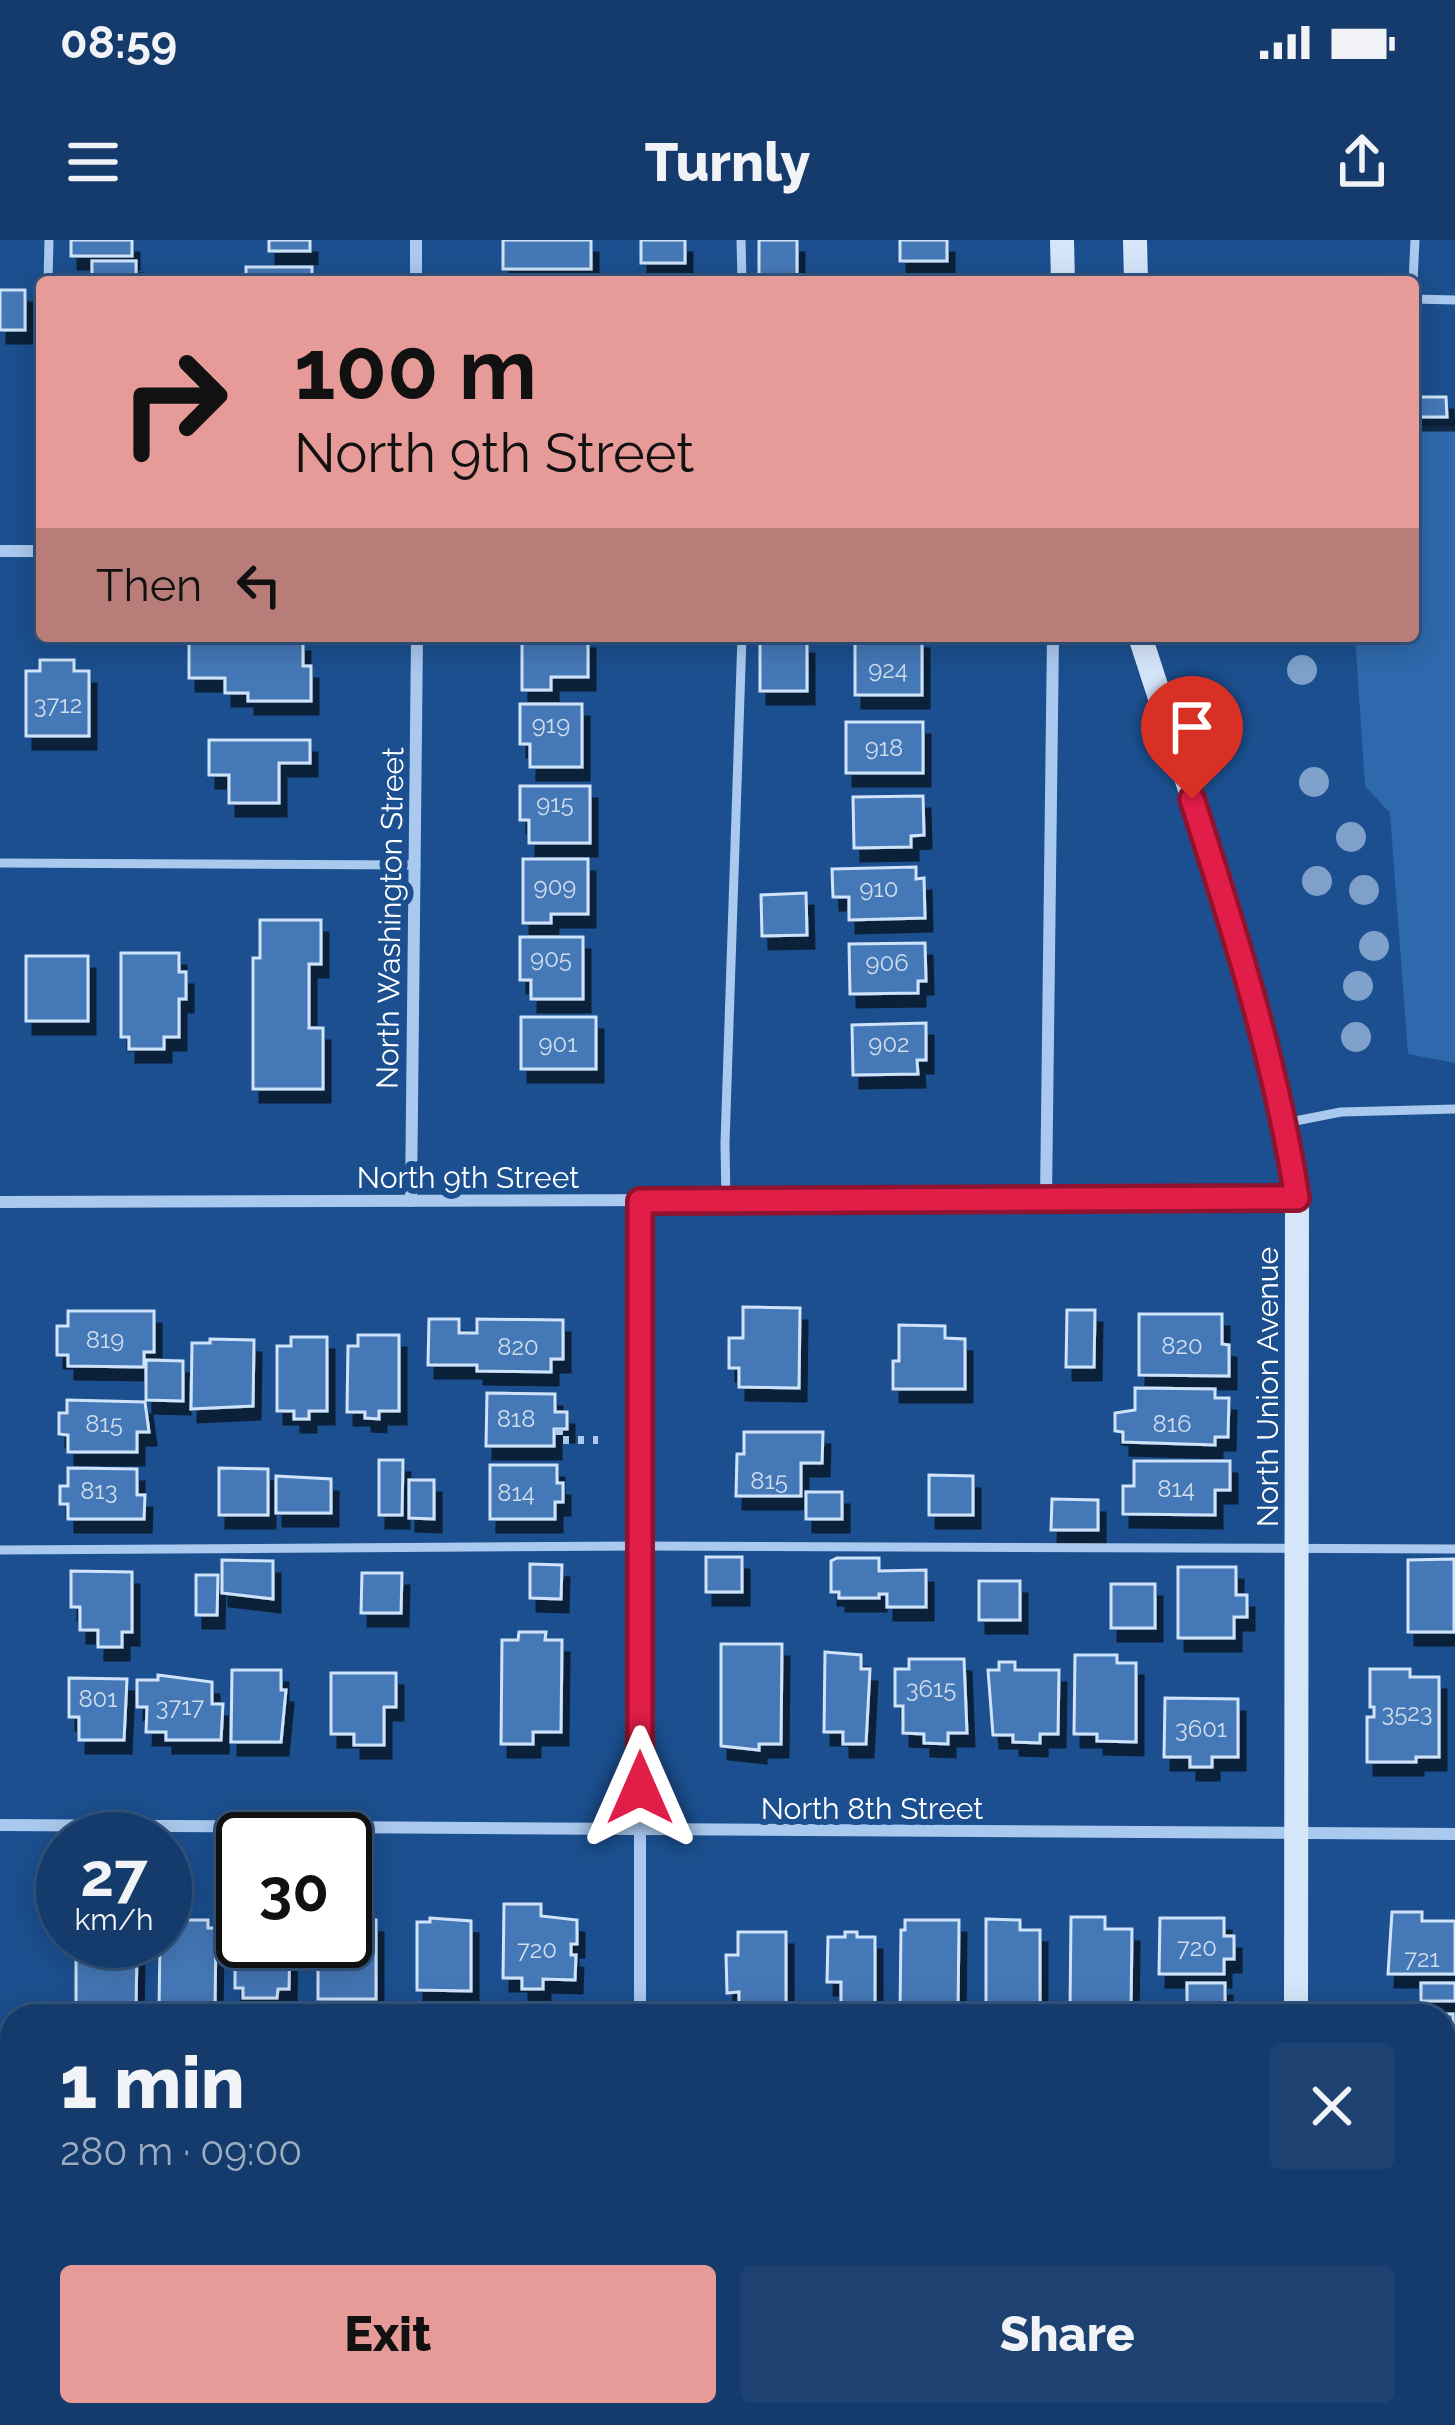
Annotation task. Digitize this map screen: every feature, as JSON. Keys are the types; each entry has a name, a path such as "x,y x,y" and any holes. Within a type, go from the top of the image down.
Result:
{"street":[{"path":"416,240 416,276"},
{"path":"1062,240 1063,276"},
{"path":"1135,240 1136,276"},
{"path":"0,551 36,551"},
{"name":"North Washington Street","path":"411,1201 416,642"},
{"path":"1046,1198 1053,642"},
{"name":"North Union Avenue","path":"1142,642 1231,920 1285,1123 1297,1198 1296,2004"},
{"name":"North 9th Street","path":"0,1202 1297,1198"},
{"path":"640,1201 640,2004"},
{"name":"North 8th Street","path":"0,1825 1455,1834"}],"lane":[{"path":"48,276 49,240"},
{"path":"741,240 742,276"},
{"path":"1413,276 1415,240"},
{"path":"1419,299 1455,300"},
{"path":"726,1202 724,1143 742,642"},
{"path":"0,863 416,865"},
{"path":"1285,1123 1341,1112 1455,1109"},
{"path":"0,1550 1455,1549"}],"path":[{"path":"559,1429 559,1440 598,1440"}],"shaded area":[{"path":"1419,426 1455,426 1455,1063 1408,1054 1390,813 1365,786 1355,642 1419,642"}],"building":[{"path":"71,240 132,240 132,256 71,256"},
{"path":"269,240 310,240 310,251 269,251"},
{"path":"503,240 591,240 591,269 503,269"},
{"path":"641,240 685,240 685,263 641,263"},
{"path":"759,240 797,240 797,276 759,276"},
{"path":"900,240 947,240 947,261 900,261"},
{"path":"92,261 136,261 136,276 92,276"},
{"path":"246,267 312,267 312,276 246,276"},
{"path":"0,290 25,290 25,330 0,330"},
{"path":"1419,397 1446,397 1447,417 1419,417"},
{"path":"189,642 303,642 303,666 311,666 311,701 248,701 248,693 225,693 225,678 189,678"},
{"path":"522,642 588,642 588,677 551,677 551,690 522,690"},
{"path":"760,642 807,642 807,691 760,691"},
{"path":"922,642 922,695 855,695 855,643"},
{"path":"40,660 74,660 74,671 89,671 89,736 26,736 26,671 40,671"},
{"path":"520,704 582,704 582,767 530,767 530,744 520,744"},
{"path":"846,722 923,722 923,773 846,773"},
{"path":"209,740 310,740 310,763 279,763 279,803 229,803 229,775 209,775"},
{"path":"520,786 590,786 590,843 529,843 529,820 520,820"},
{"path":"923,796 924,835 911,836 911,847 854,848 853,797"},
{"path":"523,859 588,859 588,914 551,914 551,923 523,923"},
{"path":"916,867 916,879 924,878 925,918 849,920 849,897 833,897 832,869"},
{"path":"806,893 807,935 762,936 761,895"},
{"path":"260,920 321,920 321,964 309,964 309,1028 323,1028 323,1089 253,1089 253,958 260,958"},
{"path":"520,937 583,937 583,999 531,999 531,980 520,980"},
{"path":"925,943 926,981 918,981 918,993 850,994 849,944"},
{"path":"121,953 179,953 179,972 186,972 186,999 179,999 179,1037 164,1037 164,1049 129,1049 129,1037 121,1037"},
{"path":"26,956 88,956 88,1021 26,1021"},
{"path":"521,1017 596,1017 596,1069 521,1069"},
{"path":"926,1023 926,1060 917,1060 918,1074 853,1075 852,1025"},
{"path":"743,1307 800,1308 799,1388 739,1387 739,1368 729,1368 729,1338 743,1338"},
{"path":"1067,1310 1095,1310 1094,1367 1066,1367"},
{"path":"68,1311 154,1311 154,1352 144,1352 144,1367 68,1366 68,1355 57,1355 57,1326 68,1326"},
{"path":"1139,1314 1222,1314 1229,1376 1139,1375"},
{"path":"429,1319 459,1319 459,1333 477,1333 477,1319 563,1320 563,1359 551,1359 551,1372 428,1365"},
{"path":"899,1325 945,1326 945,1338 965,1339 965,1389 893,1389"},
{"path":"358,1335 399,1335 399,1411 379,1411 379,1419 365,1418 365,1412 347,1412 348,1346 358,1346"},
{"path":"291,1337 327,1337 327,1411 309,1411 309,1419 294,1419 294,1411 277,1411 277,1346 291,1346"},
{"path":"210,1339 254,1340 253,1406 191,1409 192,1343 210,1343"},
{"path":"146,1360 183,1361 183,1401 146,1400"},
{"path":"1135,1388 1215,1389 1215,1398 1229,1398 1228,1437 1215,1437 1215,1445 1123,1442 1123,1432 1115,1431 1115,1413 1135,1410"},
{"path":"487,1393 555,1394 555,1412 567,1412 567,1429 554,1429 554,1446 486,1446"},
{"path":"67,1400 145,1402 149,1432 137,1432 137,1452 68,1452 68,1435 59,1434 59,1413 67,1413"},
{"path":"744,1432 823,1432 822,1463 801,1463 801,1496 736,1496 737,1454 744,1454"},
{"path":"379,1460 403,1460 402,1515 379,1515"},
{"path":"1134,1461 1230,1461 1230,1490 1215,1490 1215,1515 1123,1514 1123,1486 1134,1486"},
{"path":"490,1465 557,1465 563,1502 555,1502 555,1519 490,1519"},
{"path":"68,1468 137,1469 137,1495 145,1495 144,1519 68,1519 68,1504 60,1504 60,1486 68,1486"},
{"path":"219,1468 268,1469 268,1515 219,1515"},
{"path":"929,1475 973,1476 973,1515 929,1515"},
{"path":"276,1476 331,1479 331,1513 276,1513"},
{"path":"409,1480 434,1480 434,1519 409,1518"},
{"path":"806,1492 842,1492 842,1519 806,1519"},
{"path":"1052,1499 1098,1500 1098,1530 1051,1530"},
{"path":"706,1557 742,1557 742,1592 706,1592"},
{"path":"879,1558 879,1571 926,1570 926,1607 887,1607 887,1594 839,1598 839,1592 831,1592 831,1561"},
{"path":"1454,1559 1454,1632 1408,1632 1408,1560"},
{"path":"222,1560 273,1561 273,1599 222,1593"},
{"path":"530,1564 562,1565 561,1599 530,1598"},
{"path":"1178,1567 1236,1567 1236,1595 1247,1595 1247,1617 1234,1617 1234,1638 1178,1638"},
{"path":"71,1571 132,1572 132,1632 122,1632 122,1647 98,1647 98,1630 80,1630 80,1607 71,1607"},
{"path":"362,1573 402,1573 401,1613 361,1613"},
{"path":"196,1575 218,1575 217,1615 196,1615"},
{"path":"979,1581 1020,1581 1020,1620 979,1620"},
{"path":"1111,1584 1155,1584 1155,1628 1111,1628"},
{"path":"519,1632 546,1632 545,1640 562,1640 561,1732 533,1732 533,1744 501,1744 502,1640 518,1640"},
{"path":"721,1644 782,1644 781,1744 759,1744 759,1750 721,1746"},
{"path":"825,1652 861,1655 861,1669 870,1669 866,1744 843,1744 843,1732 824,1732"},
{"path":"1075,1655 1117,1655 1117,1663 1136,1663 1136,1742 1097,1741 1097,1734 1074,1734"},
{"path":"909,1659 964,1659 967,1733 948,1733 948,1744 924,1743 924,1734 903,1733 903,1706 895,1706 895,1669 909,1669"},
{"path":"999,1662 1015,1662 1015,1670 1059,1670 1058,1734 1040,1734 1040,1743 993,1735 988,1670 999,1670"},
{"path":"1370,1669 1410,1669 1410,1677 1439,1677 1439,1757 1367,1762 1367,1717 1374,1717"},
{"path":"232,1670 281,1670 281,1690 286,1690 281,1742 231,1742"},
{"path":"331,1673 396,1673 396,1707 384,1707 384,1745 354,1745 354,1734 331,1734"},
{"path":"158,1675 212,1682 212,1704 223,1704 221,1740 166,1740 166,1732 146,1732 147,1707 137,1707 137,1680 158,1680"},
{"path":"69,1678 127,1679 124,1740 79,1740 79,1717 69,1717"},
{"path":"1165,1698 1238,1699 1238,1757 1212,1757 1212,1767 1190,1767 1190,1757 1164,1757"},
{"path":"504,1904 541,1904 541,1916 577,1920 577,1944 571,1944 571,1955 576,1955 575,1980 543,1979 543,1989 522,1989 522,1978 503,1978"},
{"path":"1392,1912 1422,1912 1422,1921 1455,1921 1455,1974 1388,1974"},
{"path":"1071,1917 1105,1917 1105,1929 1132,1929 1131,2004 1070,2004"},
{"path":"430,1918 471,1921 471,1991 417,1990 417,1922 430,1922"},
{"path":"1160,1918 1224,1918 1224,1936 1234,1936 1234,1959 1224,1959 1224,1974 1159,1974"},
{"path":"986,1919 1020,1920 1020,1930 1040,1930 1040,2004 986,2004"},
{"path":"192,1920 208,1920 208,1928 216,1928 215,2004 159,2004 160,1968 192,1968"},
{"path":"372,1920 376,1920 376,1999 318,1999 318,1968 372,1968"},
{"path":"905,1920 959,1920 958,2004 900,2004 901,1930 905,1930"},
{"path":"738,1932 786,1932 786,2004 739,2004 739,1992 727,1993 726,1955 738,1955"},
{"path":"845,1932 857,1932 857,1937 875,1937 875,2004 841,2004 841,1982 827,1982 828,1937 845,1937"},
{"path":"76,1968 137,1968 136,2004 76,2004"},
{"path":"235,1968 289,1968 289,1989 278,1989 277,1998 243,1998 243,1988 235,1988"},
{"path":"1187,1983 1225,1983 1225,2004 1187,2004"},
{"path":"1421,1983 1455,1983 1455,2001 1421,2001"}],"route":[{"path":"640,1788 640,1201 1297,1198 1285,1123 1231,920 1192,799"}]}
